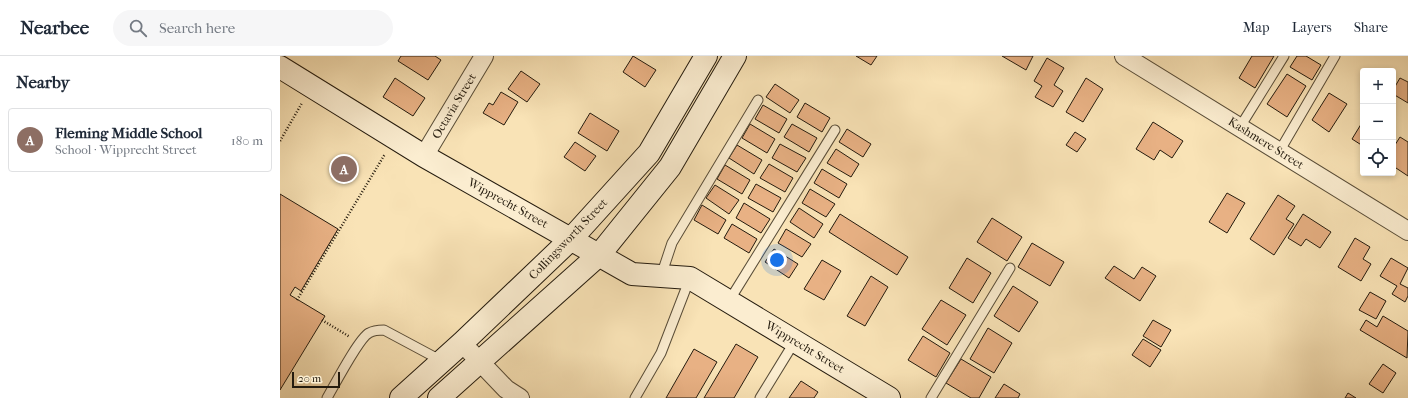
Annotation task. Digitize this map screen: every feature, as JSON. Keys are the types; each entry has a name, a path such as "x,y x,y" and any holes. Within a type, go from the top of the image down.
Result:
{"main road":[{"name":"Collingsworth Street","path":"401,398 462,343 571,239 649,153 714,60"},
{"name":"Collingsworth Street","path":"439,398 600,254 670,167 714,60"},
{"name":"Wipprecht Street","path":"280,67 424,156 600,254 632,274 690,278 889,398"}],"street":[{"name":"Octavia Street","path":"424,156 484,56"},
{"name":"Kashmere Street","path":"1124,56 1408,231"},
{"path":"462,343 506,389 520,398"}],"lane":[{"path":"1240,127 1284,56"},
{"path":"1279,152 1335,56"},
{"path":"662,276 672,243 758,100"},
{"path":"729,301 835,130"},
{"path":"932,398 1010,268"},
{"path":"635,398 661,353 690,278"},
{"path":"327,398 368,333 384,330 442,361"},
{"path":"760,398 796,341"}],"path":[{"path":"280,140 312,87"},
{"path":"297,300 395,138"},
{"path":"322,320 360,344"}],"building":[{"path":"401,56 435,56 441,60 428,80 398,61"},
{"path":"633,56 656,70 645,87 623,72"},
{"path":"856,56 877,56 871,65"},
{"path":"1002,56 1033,56 1026,70"},
{"path":"1252,56 1274,56 1255,88 1239,78"},
{"path":"1297,56 1306,56 1321,65 1312,80 1290,67"},
{"path":"1047,58 1064,68 1054,85 1063,91 1053,107 1035,97 1042,86 1034,81"},
{"path":"521,71 540,84 527,102 508,89"},
{"path":"1287,74 1306,86 1287,117 1267,104"},
{"path":"395,78 425,98 413,116 383,97"},
{"path":"1086,78 1103,89 1083,122 1066,112"},
{"path":"1400,78 1408,82 1408,103 1396,96 1396,85"},
{"path":"775,84 799,100 790,113 766,97"},
{"path":"501,92 518,102 504,125 483,113 489,103 493,105"},
{"path":"1329,93 1347,104 1329,132 1312,120"},
{"path":"805,103 830,118 822,132 797,117"},
{"path":"763,105 787,119 779,133 755,119"},
{"path":"590,113 619,131 607,151 578,133"},
{"path":"1153,122 1183,141 1172,158 1160,150 1154,160 1136,149"},
{"path":"750,124 775,139 767,153 742,138"},
{"path":"792,124 817,138 809,152 784,137"},
{"path":"1360,126 1360,144 1352,139"},
{"path":"847,129 871,144 863,157 839,142"},
{"path":"1075,132 1086,139 1077,152 1066,145"},
{"path":"1400,137 1408,142 1408,176 1396,168 1396,143"},
{"path":"575,142 596,156 585,171 564,157"},
{"path":"780,144 806,158 797,172 772,158"},
{"path":"737,145 762,160 754,174 729,158"},
{"path":"836,149 859,164 851,177 827,163"},
{"path":"769,164 793,178 785,192 760,178"},
{"path":"725,165 750,180 742,194 717,179"},
{"path":"822,169 847,184 839,198 814,183"},
{"path":"756,184 781,198 773,212 748,198"},
{"path":"715,185 739,200 729,214 706,198"},
{"path":"810,189 835,204 826,217 802,203"},
{"path":"1227,193 1245,203 1227,233 1209,222"},
{"path":"280,194 338,229 301,291 295,287 290,295 325,316 280,390"},
{"path":"1278,195 1295,206 1286,219 1294,224 1274,255 1250,239"},
{"path":"744,203 770,219 761,233 736,218"},
{"path":"702,205 726,220 718,234 694,220"},
{"path":"799,208 823,224 814,238 790,222"},
{"path":"840,214 908,257 897,275 829,232"},
{"path":"1303,214 1331,232 1320,248 1306,239 1301,246 1288,238"},
{"path":"992,218 1022,237 1007,261 977,242"},
{"path":"732,224 757,239 749,253 724,238"},
{"path":"786,229 811,244 802,257 778,243"},
{"path":"1355,238 1370,247 1363,259 1371,264 1361,281 1338,267"},
{"path":"1032,243 1064,262 1050,286 1018,267"},
{"path":"774,249 798,264 789,278 765,262"},
{"path":"967,258 991,273 973,303 949,288"},
{"path":"1391,258 1408,268 1400,284 1408,288 1408,296 1405,302 1392,294 1397,286 1380,276"},
{"path":"822,260 841,271 824,300 804,289"},
{"path":"1114,266 1134,279 1142,267 1156,276 1140,301 1105,278"},
{"path":"871,276 888,287 865,326 847,316"},
{"path":"1013,286 1038,302 1019,332 994,316"},
{"path":"1370,292 1386,301 1376,319 1359,310"},
{"path":"941,300 966,315 947,345 922,329"},
{"path":"1383,316 1408,331 1407,358 1360,330 1366,320 1377,327"},
{"path":"1153,320 1171,330 1161,347 1143,336"},
{"path":"988,328 1012,343 994,373 970,359"},
{"path":"923,336 950,353 936,377 908,360"},
{"path":"1143,339 1161,350 1150,367 1132,355"},
{"path":"736,344 758,357 734,398 704,398"},
{"path":"694,349 717,362 696,398 666,398"},
{"path":"961,359 991,377 979,398 971,398 946,383"},
{"path":"1383,364 1396,373 1383,393 1369,384"},
{"path":"801,381 818,392 814,398 789,398"},
{"path":"1004,384 1020,394 1018,398 995,398"},
{"path":"1348,393 1356,398 1345,398"}],"place":[{"name":"Fleming Middle School","path":"344,169"}]}
